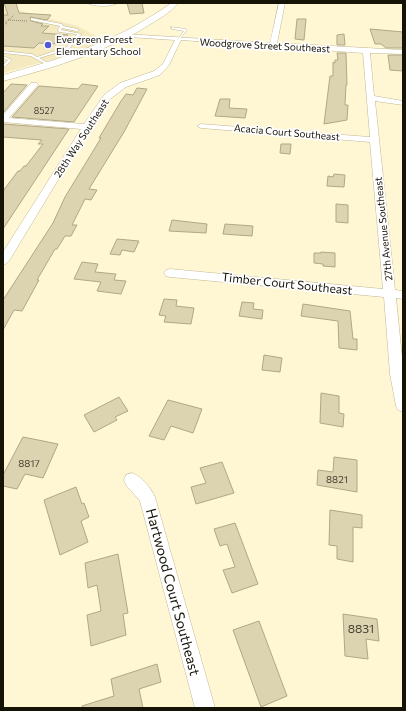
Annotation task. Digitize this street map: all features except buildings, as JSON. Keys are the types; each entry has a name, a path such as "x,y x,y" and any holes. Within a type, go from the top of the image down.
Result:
{"street":[{"path":"90,3 112,5"},
{"path":"3,78 92,51 128,35 155,20 175,3"},
{"path":"273,44 282,3"},
{"name":"Woodgrove Street Southeast","path":"128,35 178,40 403,52"},
{"name":"28th Way Southeast","path":"3,261 86,127 107,97 123,85 157,73 166,65 178,40"},
{"name":"27th Avenue Southeast","path":"366,51 397,374 403,406"},
{"path":"3,120 34,85"},
{"path":"370,98 403,103"},
{"path":"3,120 86,127"},
{"name":"Acacia Court Southeast","path":"200,126 374,140"},
{"name":"Timber Court Southeast","path":"170,273 403,295"},
{"name":"Hartwood Court Southeast","path":"132,480 147,497 204,708"}],"lane":[{"path":"32,19 61,25 62,27 59,30 60,31 76,32 81,34 78,35 68,48 38,57"},
{"path":"172,28 186,30 178,40"},
{"path":"3,52 29,54 38,57 49,65"},
{"path":"3,57 10,60 3,68"}],"path":[{"path":"7,24 5,23 14,15"}],"shaded area":[{"name":"Evergreen Forest Elementary School","path":"3,9 21,11 77,26 106,41 57,58 3,73"}],"place":[{"name":"Evergreen Forest Elementary School","path":"48,45"}]}
